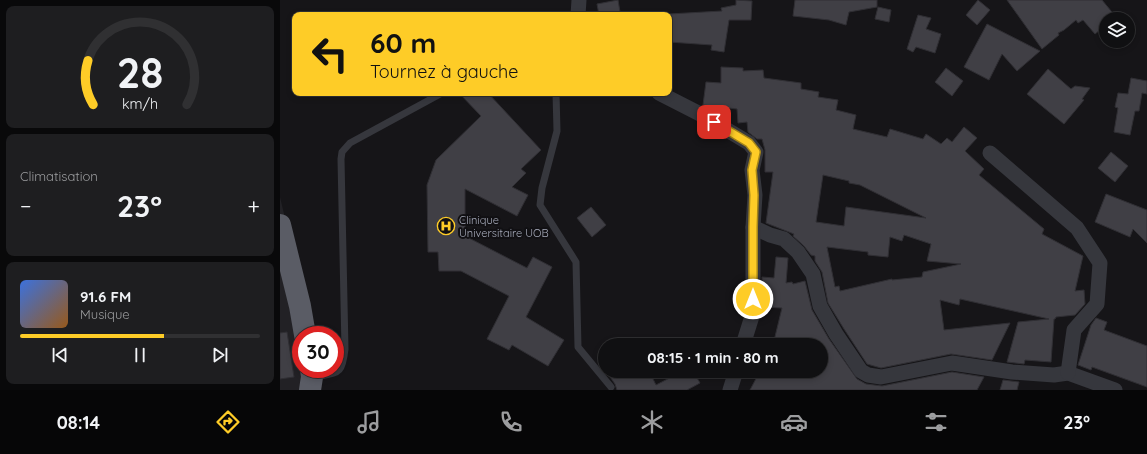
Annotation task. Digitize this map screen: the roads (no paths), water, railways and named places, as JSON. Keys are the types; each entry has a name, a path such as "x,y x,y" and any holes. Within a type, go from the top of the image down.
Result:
{"highway":[{"path":"280,225 303,326"}],"street":[{"path":"578,12 579,0"},
{"path":"665,96 704,116 749,143 756,152 752,170 754,195 753,313 745,338"},
{"path":"990,152 1077,228 1100,263 1097,304 1074,330 1068,373"},
{"path":"753,227 770,235 784,239 798,252 812,274 820,306 826,317 860,371 868,375 880,377 952,363 1026,373 1054,375 1068,373 1115,390"},
{"path":"730,390 734,378"}],"lane":[{"path":"311,379 337,372 343,365 345,349 342,152 350,143 436,96"},
{"path":"556,96 557,131 542,188 540,205 576,262 578,347 611,387"}],"place":[{"name":"Clinique Universitaire UOB","path":"446,226"}]}
